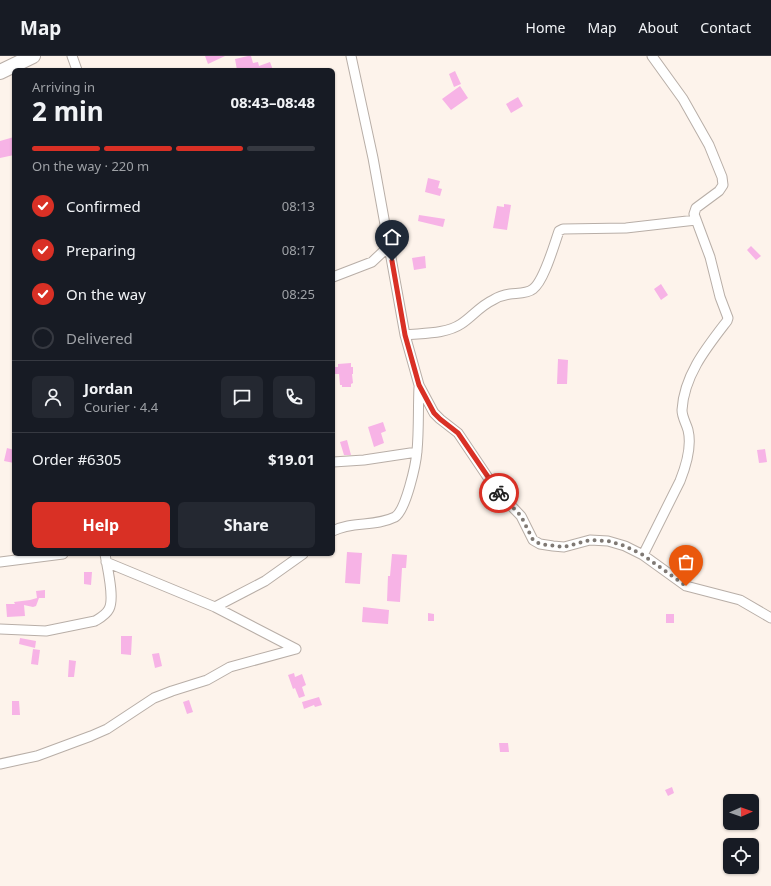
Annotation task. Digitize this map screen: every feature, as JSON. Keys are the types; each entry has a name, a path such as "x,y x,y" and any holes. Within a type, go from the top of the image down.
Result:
{"main road":[{"path":"0,72 33,56"}],"street":[{"path":"72,56 76,68"},
{"path":"351,56 373,158 405,335 419,385 434,413 458,433 497,491 521,516 533,540 540,544 564,547 590,540 608,541 625,546 643,555 686,586 740,600 771,618"},
{"path":"643,555 684,470 689,435 682,410 684,395 691,373 700,357 727,322 728,318 720,297 710,257 694,214 696,208 719,191 723,185 722,177 709,145 683,99 652,56"},
{"path":"405,335 455,328 484,305 493,300 510,294 533,290 538,285 559,231 563,229 626,228 696,220"},
{"path":"335,276 372,262 389,246"},
{"path":"335,531 350,525 374,524 396,516 405,502 417,452 419,385"},
{"path":"335,462 364,460 417,452"},
{"path":"0,562 47,556"},
{"path":"215,607 265,581 299,556"},
{"path":"0,764 37,756 96,735 154,698 172,690 207,680 230,667 296,649 215,607 106,558"},
{"path":"0,629 46,631 95,621 101,618 111,604 106,558"}],"building":[{"path":"205,56 225,56 208,64"},
{"path":"251,56 253,63 258,62 259,66 270,62 272,68 237,68 235,59"},
{"path":"455,71 461,84 454,87 449,74"},
{"path":"460,86 468,98 451,110 442,99"},
{"path":"518,97 523,106 511,113 506,104"},
{"path":"12,138 12,155 0,158 0,141"},
{"path":"428,178 440,181 438,188 442,189 440,196 425,192"},
{"path":"504,204 511,205 507,230 493,228 497,206 504,207"},
{"path":"419,215 445,219 443,227 418,221"},
{"path":"751,246 761,256 756,260 747,250"},
{"path":"425,256 426,268 414,270 412,258"},
{"path":"661,284 668,295 661,300 654,289"},
{"path":"558,359 568,360 567,384 557,384"},
{"path":"351,363 351,367 353,367 353,383 351,384 351,387 342,387 342,385 340,385 339,374 335,374 335,367 338,367 338,364"},
{"path":"383,422 386,431 381,433 384,443 374,447 368,427"},
{"path":"347,440 351,455 344,455 340,442"},
{"path":"7,448 12,449 12,463 4,461"},
{"path":"765,449 767,462 759,463 757,450"},
{"path":"347,552 362,553 360,584 345,583"},
{"path":"392,554 407,555 406,568 402,568 400,602 387,601 388,576 390,576"},
{"path":"84,572 92,572 91,585 84,584"},
{"path":"45,590 45,598 39,598 36,606 33,607 24,605 25,616 7,617 6,604 15,604 14,602 37,598 36,591"},
{"path":"363,607 389,610 388,624 362,622"},
{"path":"428,613 434,614 434,621 428,621"},
{"path":"666,614 674,614 674,623 666,623"},
{"path":"121,636 132,636 131,655 121,654"},
{"path":"20,638 36,641 35,648 19,644"},
{"path":"33,649 40,650 38,665 31,664"},
{"path":"159,653 162,666 155,668 152,654"},
{"path":"69,660 76,661 74,677 68,677"},
{"path":"294,673 295,677 302,674 306,685 302,687 305,696 299,698 295,688 293,689 288,675"},
{"path":"319,697 322,705 315,707 314,705 304,709 302,702"},
{"path":"189,700 193,712 187,714 183,702"},
{"path":"12,701 19,701 20,715 12,715"},
{"path":"499,743 508,743 509,752 500,752"},
{"path":"672,787 674,793 668,796 665,790"}],"way so far":[{"path":"499,493 521,516 533,540 540,544 564,547 574,545 582,541 608,541 625,546 643,555 686,586"}],"route":[{"path":"392,261 405,335 419,385 434,413 458,433 499,493"}]}
